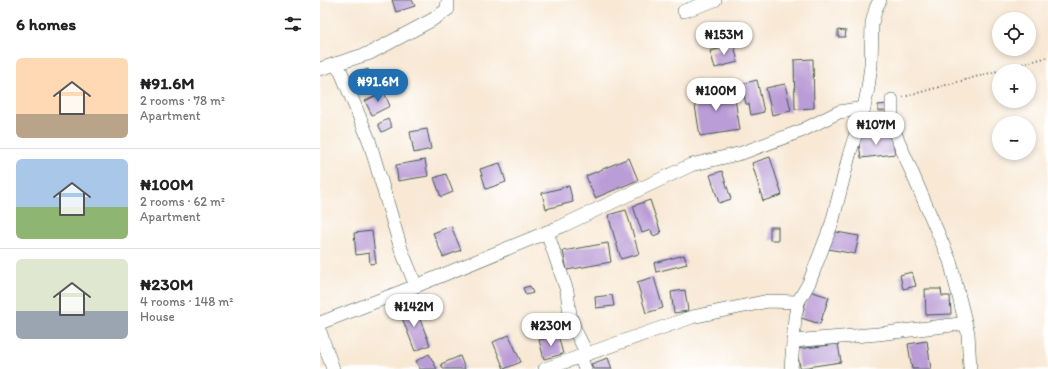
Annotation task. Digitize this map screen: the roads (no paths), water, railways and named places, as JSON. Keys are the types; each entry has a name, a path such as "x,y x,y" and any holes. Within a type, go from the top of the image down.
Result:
{"street":[{"path":"320,69 370,53 432,20 448,9 448,0"},
{"path":"684,11 715,0"},
{"path":"790,369 795,317 798,302 810,283 832,223 850,152 864,108 871,64 872,23 880,0"},
{"path":"334,64 341,72 369,140 401,249 416,286"},
{"path":"892,100 892,126 950,261 968,333 970,369"},
{"path":"320,324 547,232 691,165 742,153 801,131 839,112 864,108"},
{"path":"547,232 567,291 573,322 584,355 585,369"},
{"path":"544,369 692,317 768,301 798,302"},
{"path":"793,341 878,334 960,324"},
{"path":"320,332 333,369"}]}
